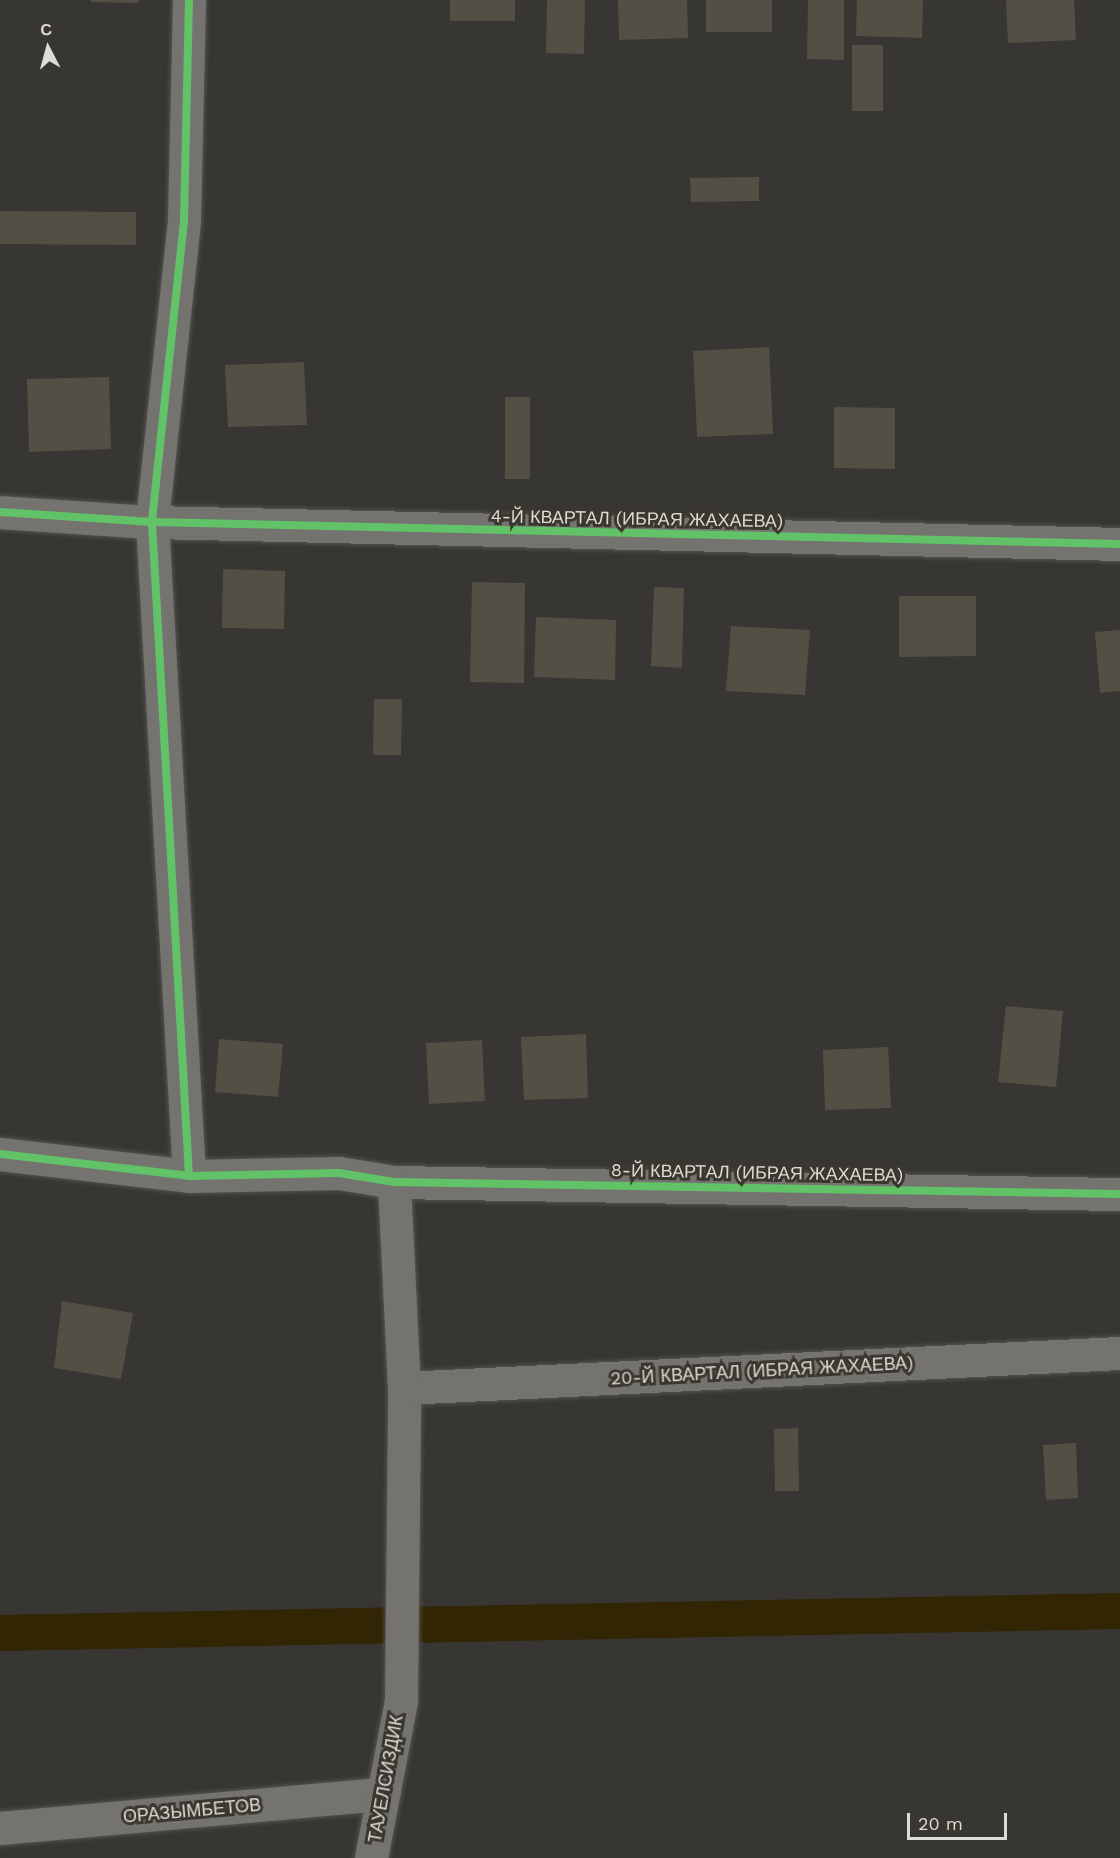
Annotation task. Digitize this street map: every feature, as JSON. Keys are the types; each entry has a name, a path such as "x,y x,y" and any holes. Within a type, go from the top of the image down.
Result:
{"street":[{"path":"189,0 184,221 152,522 189,1176"},
{"name":"4-Й КВАРТАЛ (ИБРАЯ ЖАХАЕВА)","path":"0,512 152,522 1120,544"},
{"name":"8-Й КВАРТАЛ (ИБРАЯ ЖАХАЕВА)","path":"0,1154 189,1176 339,1173 394,1182 1120,1194"},
{"name":"ТАУЕЛСИЗДИК","path":"371,1858 401,1700 404,1388 394,1182"},
{"name":"20-Й КВАРТАЛ (ИБРАЯ ЖАХАЕВА)","path":"404,1388 1120,1353"},
{"name":"ОРАЗЫМБЕТОВ","path":"0,1828 383,1794"}],"building":[{"path":"91,0 139,0 138,3 91,2"},
{"path":"450,0 515,0 515,21 450,21"},
{"path":"547,0 585,0 584,54 546,53"},
{"path":"618,0 687,0 688,38 619,40"},
{"path":"706,0 772,0 772,32 706,32"},
{"path":"808,0 844,0 844,60 807,59"},
{"path":"857,0 923,0 922,38 856,36"},
{"path":"1006,0 1074,0 1076,40 1008,43"},
{"path":"852,45 883,45 883,111 852,111"},
{"path":"759,177 759,201 691,202 690,178"},
{"path":"0,211 136,212 136,245 0,244"},
{"path":"769,347 773,434 697,437 693,351"},
{"path":"304,362 307,425 228,427 225,365"},
{"path":"109,377 111,449 29,452 27,379"},
{"path":"505,397 530,397 530,479 505,479"},
{"path":"834,407 895,408 895,469 834,468"},
{"path":"223,569 285,571 284,629 222,628"},
{"path":"472,582 525,583 524,683 470,682"},
{"path":"654,587 684,588 682,668 651,666"},
{"path":"899,596 976,596 976,656 899,657"},
{"path":"536,617 616,620 615,680 534,677"},
{"path":"731,626 810,630 805,695 726,691"},
{"path":"1120,630 1120,691 1100,693 1095,632"},
{"path":"374,699 402,699 401,755 373,755"},
{"path":"1006,1006 1063,1011 1056,1087 998,1082"},
{"path":"586,1034 588,1098 524,1100 521,1037"},
{"path":"219,1039 283,1044 278,1097 215,1092"},
{"path":"482,1040 485,1101 429,1104 426,1043"},
{"path":"888,1047 891,1108 825,1110 823,1050"},
{"path":"62,1301 133,1313 121,1379 54,1368"},
{"path":"798,1428 799,1491 775,1491 774,1429"},
{"path":"1076,1443 1078,1498 1046,1500 1043,1445"}],"waterway":[{"path":"0,1633 1120,1611"}],"cycle path":[{"path":"189,0 184,221 152,522 189,1176"},
{"path":"0,512 152,522 1120,544"},
{"path":"0,1154 189,1176 339,1173 394,1182 1120,1194"}]}
